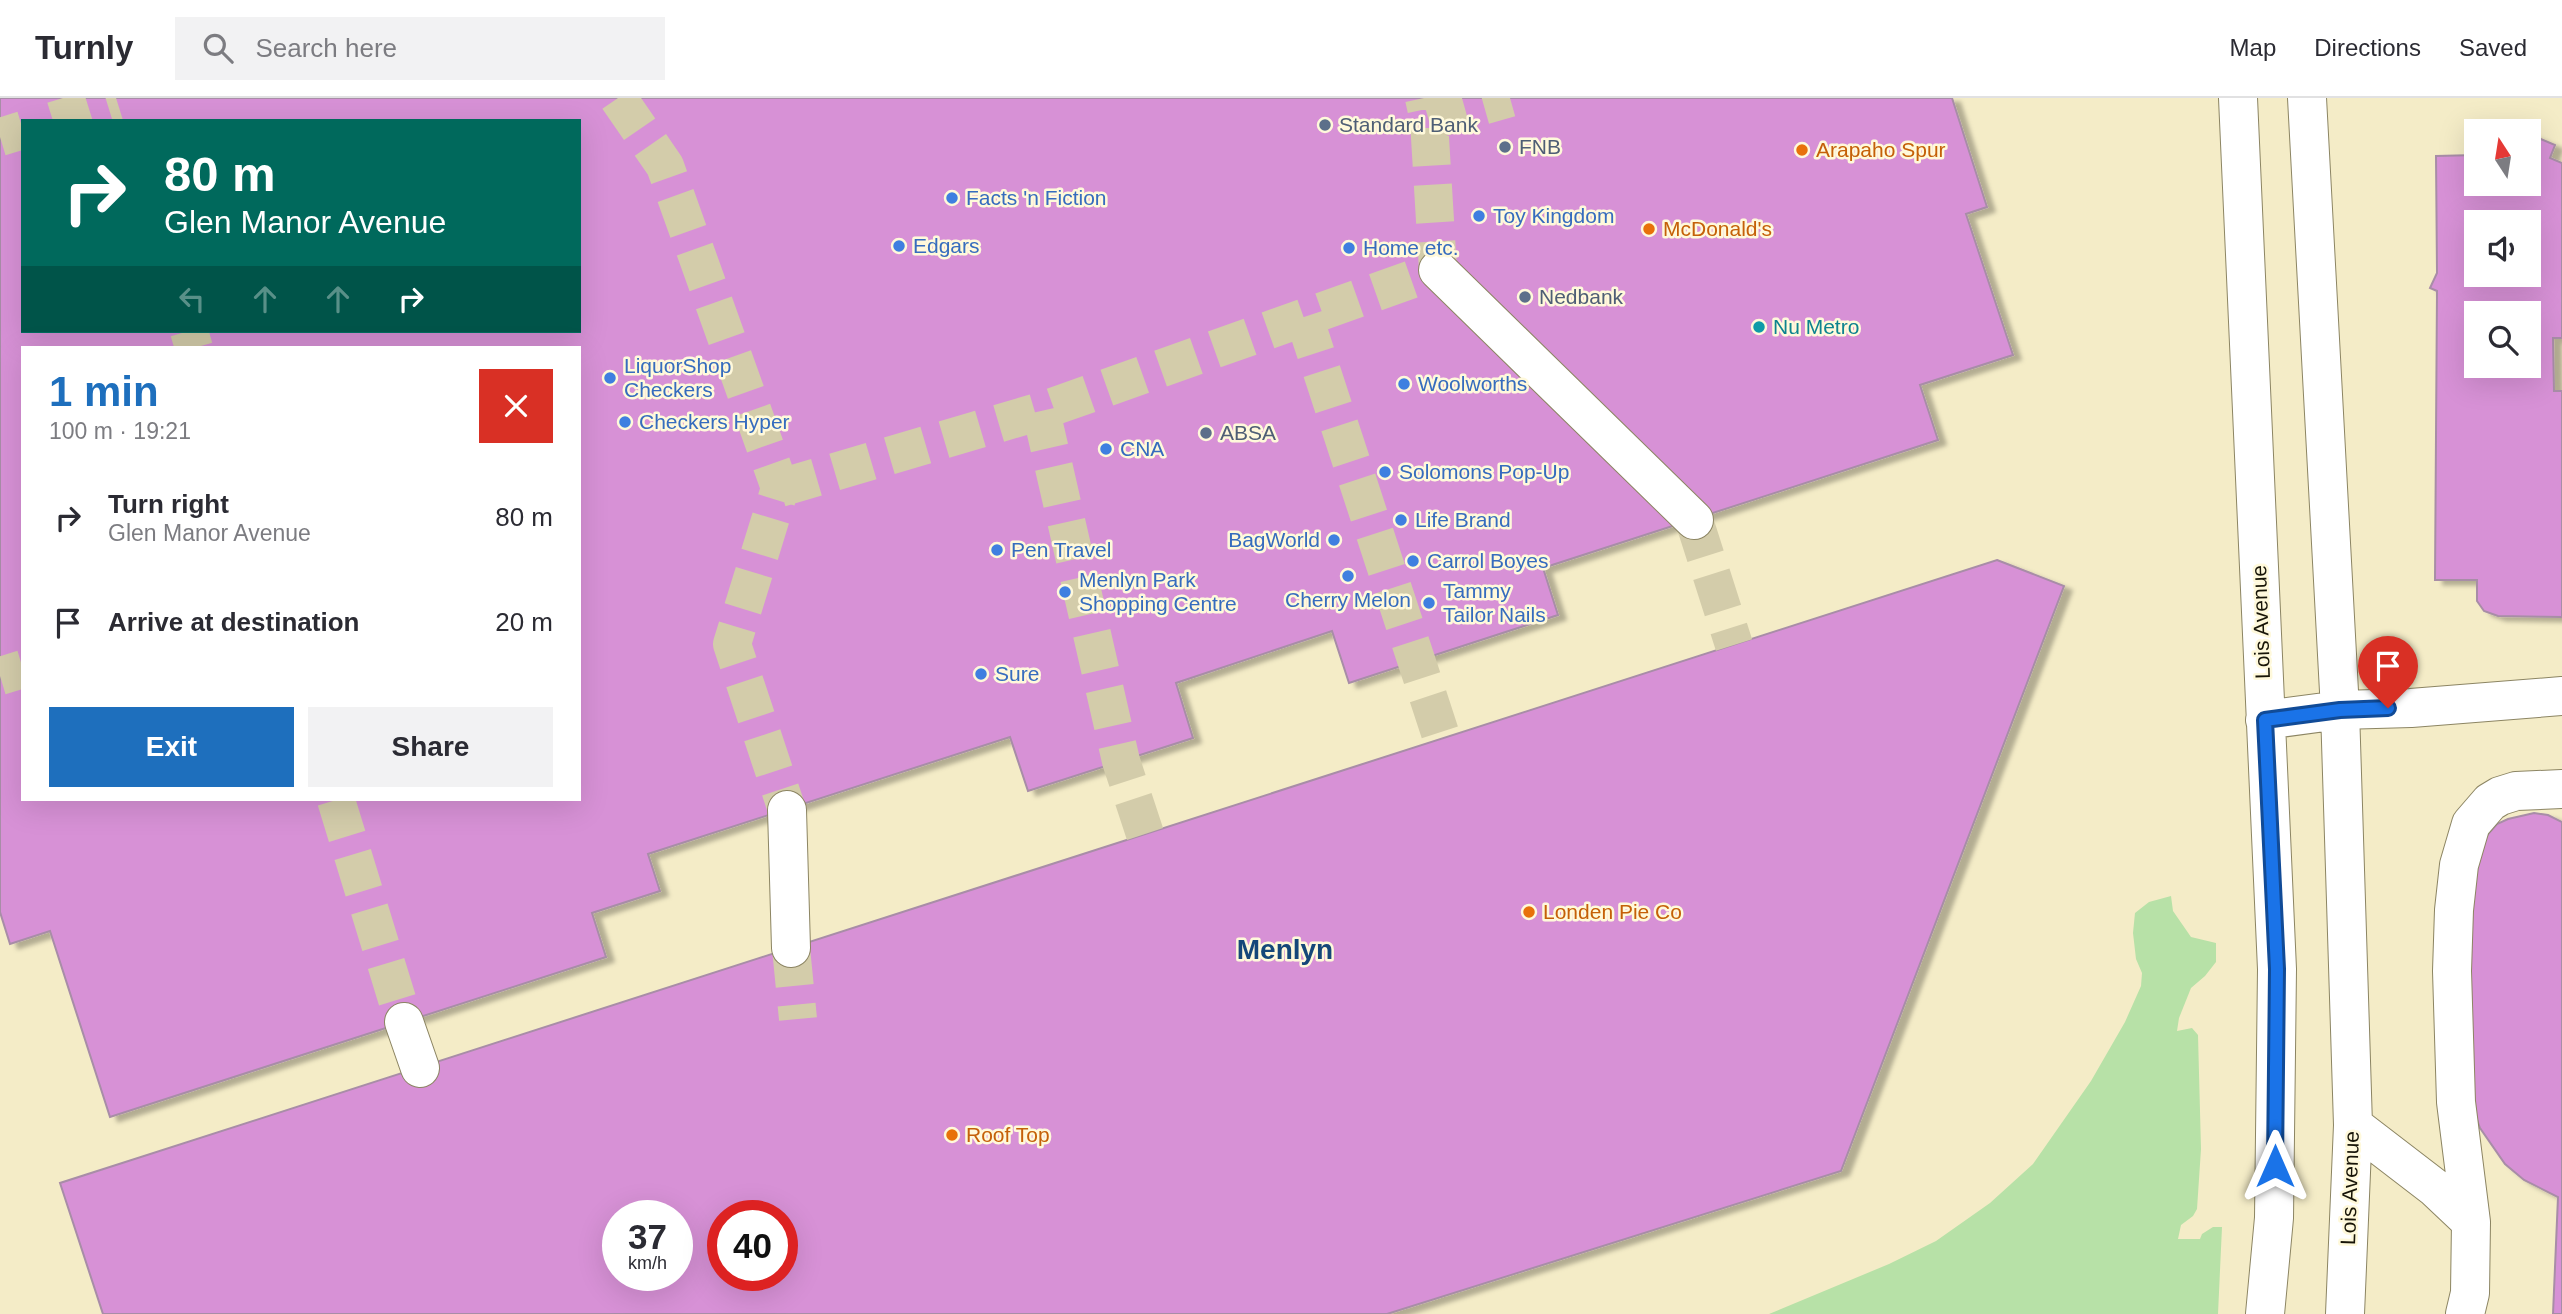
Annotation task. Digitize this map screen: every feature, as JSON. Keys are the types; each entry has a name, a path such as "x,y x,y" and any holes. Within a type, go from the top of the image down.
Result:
{"street":[{"name":"Lois Avenue","path":"2238,98 2277,969 2274,1218 2265,1314"},
{"name":"Lois Avenue","path":"2307,98 2340,710 2353,1125 2344,1314"},
{"path":"1438,270 1694,520"},
{"path":"2265,720 2340,710 2412,708 2562,696"},
{"path":"2465,1314 2470,1293 2471,1222 2456,1102 2452,1003 2454,910 2459,865 2471,824 2490,802 2516,792 2562,789"},
{"path":"787,810 791,948"},
{"path":"404,1022 420,1068"},
{"path":"2353,1125 2427,1182 2471,1222"}],"green space":[{"path":"2171,896 2173,911 2191,937 2216,943 2216,962 2191,988 2179,1018 2177,1031 2192,1028 2198,1035 2201,1149 2197,1209 2193,1216 2181,1225 2178,1239 2200,1239 2202,1234 2213,1227 2222,1227 2218,1314 1769,1314 1889,1264 1936,1241 1990,1203 2033,1164 2091,1081 2125,1022 2141,986 2142,973 2136,959 2133,933 2135,913 2149,902"}],"building":[{"name":"Menlyn Park Shopping Centre","path":"0,98 1952,98 1987,207 1966,214 2013,355 1920,385 1938,440 1543,568 1558,615 1349,683 1332,631 1176,683 1193,738 1028,791 1010,737 648,854 660,891 592,913 606,957 110,1117 50,931 10,944 0,912"},
{"path":"2541,139 2555,145 2550,158 2562,163 2562,338 2553,338 2554,391 2562,391 2562,617 2498,616 2484,611 2477,601 2477,580 2435,580 2437,291 2430,288 2437,273 2436,156 2464,155 2464,196 2541,196"},
{"path":"1997,560 2064,586 1841,1171 1387,1314 103,1314 60,1183"},
{"path":"2534,813 2548,815 2562,822 2562,1314 2553,1314 2558,1197 2524,1180 2505,1164 2480,1128 2472,1106 2468,885 2479,845 2497,824"}],"tunnel":[{"path":"618,98 665,166 780,488 732,644 787,810"},
{"path":"780,488 1041,411 1438,270 1429,121 1424,98"},
{"path":"1429,121 1510,98"},
{"path":"59,119 117,101"},
{"path":"0,137 21,131"},
{"path":"1304,317 1442,739"},
{"path":"190,333 193,346"},
{"path":"1041,411 1121,761 1145,834"},
{"path":"1694,520 1734,645"},
{"path":"0,676 21,670"},
{"path":"336,801 404,1022"},
{"path":"791,948 798,1019"}],"place":[{"name":"Standard Bank","path":"1325,125"},
{"name":"FNB","path":"1505,147"},
{"name":"Arapaho Spur","path":"1802,150"},
{"name":"Facts 'n Fiction","path":"952,198"},
{"name":"Toy Kingdom","path":"1479,216"},
{"name":"McDonald's","path":"1649,229"},
{"name":"Edgars","path":"899,246"},
{"name":"Home etc.","path":"1349,248"},
{"name":"Nedbank","path":"1525,297"},
{"name":"Nu Metro","path":"1759,327"},
{"name":"LiquorShop Checkers","path":"610,378"},
{"name":"Woolworths","path":"1404,384"},
{"name":"Checkers Hyper","path":"625,422"},
{"name":"ABSA","path":"1206,433"},
{"name":"CNA","path":"1106,449"},
{"name":"Solomons Pop-Up","path":"1385,472"},
{"name":"Life Brand","path":"1401,520"},
{"name":"BagWorld","path":"1334,540"},
{"name":"Pen Travel","path":"997,550"},
{"name":"Carrol Boyes","path":"1413,561"},
{"name":"Cherry Melon","path":"1348,576"},
{"name":"Menlyn Park Shopping Centre","path":"1065,592"},
{"name":"Tammy Tailor Nails","path":"1429,603"},
{"name":"Sure","path":"981,674"},
{"name":"Londen Pie Co","path":"1529,912"},
{"name":"Roof Top","path":"952,1135"}],"district":[{"name":"Menlyn","path":"1285,949"}],"route":[{"path":"2275,1166 2277,969 2265,720 2340,710 2388,708"}]}
